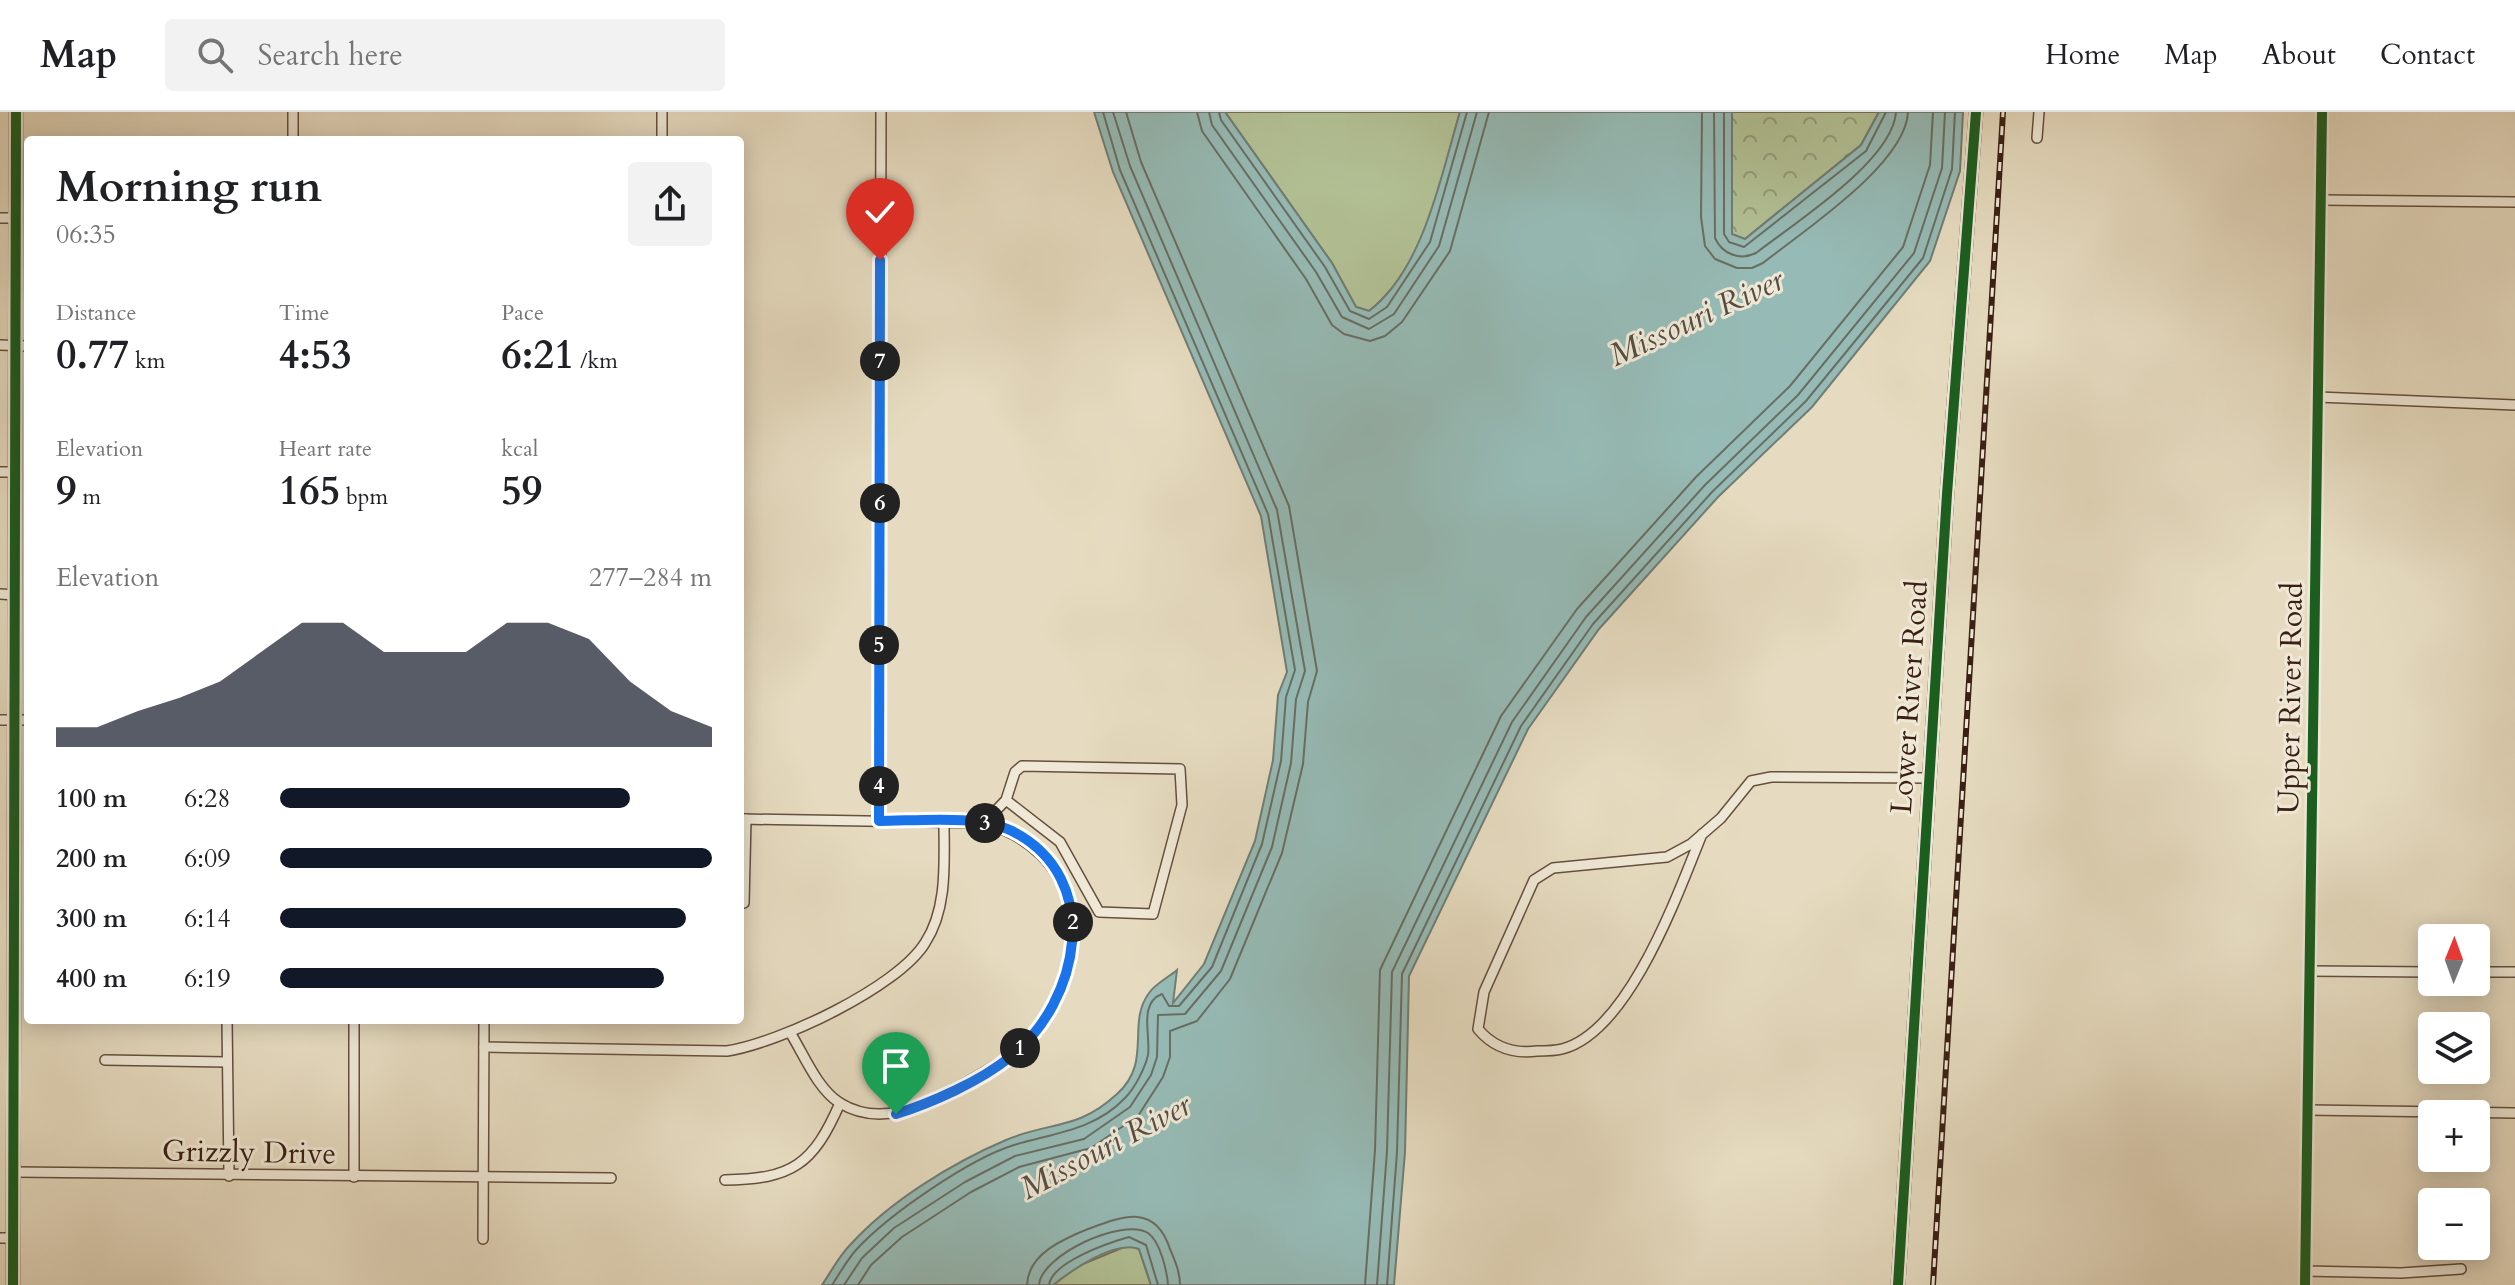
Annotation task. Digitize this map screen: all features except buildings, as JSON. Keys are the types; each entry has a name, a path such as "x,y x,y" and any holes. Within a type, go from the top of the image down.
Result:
{"street":[{"path":"13,1285 7,1238 15,1172 7,720 15,595 15,472 22,346 15,218 16,112"},
{"path":"293,112 293,136"},
{"path":"662,112 662,136"},
{"path":"879,821 881,112"},
{"name":"Lower River Road","path":"1898,1285 1928,778 1976,112"},
{"path":"2037,138 2039,112"},
{"name":"Upper River Road","path":"2305,1285 2322,112"},
{"path":"2320,200 2515,202"},
{"path":"0,218 15,218"},
{"path":"0,345 22,346"},
{"path":"2318,397 2515,405"},
{"path":"0,472 15,472"},
{"path":"0,594 15,595"},
{"path":"984,823 1006,800 1015,772 1032,764 1180,769 1182,805 1153,914 1099,912 1060,842 1006,800"},
{"name":"Lower River Road","path":"1702,834 1639,976 1588,1035 1563,1049 1527,1053 1490,1044 1478,1029 1484,992 1534,880 1553,868 1667,857 1702,834 1751,781 1771,777 1928,778"},
{"path":"744,819 984,823 1011,830 1029,843 1052,865 1067,891 1074,938 1058,996 1043,1022 1010,1058 925,1105 896,1114 871,1113 840,1103 824,1088 791,1034"},
{"path":"484,1047 727,1051 756,1046 791,1034 897,972 925,943 939,910 944,873 944,822"},
{"path":"2310,971 2418,972"},
{"path":"2490,972 2515,972"},
{"path":"227,1024 229,1176"},
{"path":"354,1024 354,1177"},
{"path":"483,1239 484,1024"},
{"path":"105,1060 227,1062"},
{"path":"725,1180 754,1179 784,1173 809,1157 825,1138 840,1103"},
{"path":"2308,1110 2515,1113"},
{"name":"Grizzly Drive","path":"15,1172 611,1178"},
{"path":"2305,1271 2401,1273 2461,1269"}],"green space":[{"path":"1225,112 1460,112 1438,192 1418,246 1405,270 1369,311 1356,307 1332,263"},
{"path":"1732,112 1879,112 1861,145 1745,239 1732,235"},
{"path":"1129,1245 1139,1249 1151,1285 1053,1285 1078,1266"}],"water":[{"name":"Missouri River","path":"1094,112 1225,112 1332,263 1356,307 1369,311 1388,293 1417,246 1437,192 1460,112 1732,112 1732,234 1745,239 1861,145 1879,112 1963,112 1960,171 1930,261 1812,407 1718,497 1599,629 1528,729 1409,976 1405,1152 1394,1285 1151,1285 1139,1249 1129,1247 1094,1258 1053,1285 822,1285 842,1254 866,1229 923,1185 964,1160 1006,1140 1089,1114 1117,1094 1134,1069 1142,1005 1158,984 1177,970 1173,1003 1204,964 1255,841 1273,760 1278,695 1287,672 1261,516 1113,172"}],"railway":[{"path":"1933,1285 2003,112"}],"cycle path":[{"path":"13,1285 16,112"},
{"path":"1898,1285 1947,494 1976,112"},
{"path":"2305,1285 2322,112"}],"route":[{"path":"880,260 879,821 984,823 1011,830 1052,865 1067,891 1074,938 1058,996 1043,1022 1010,1058 925,1105 896,1114"}]}
